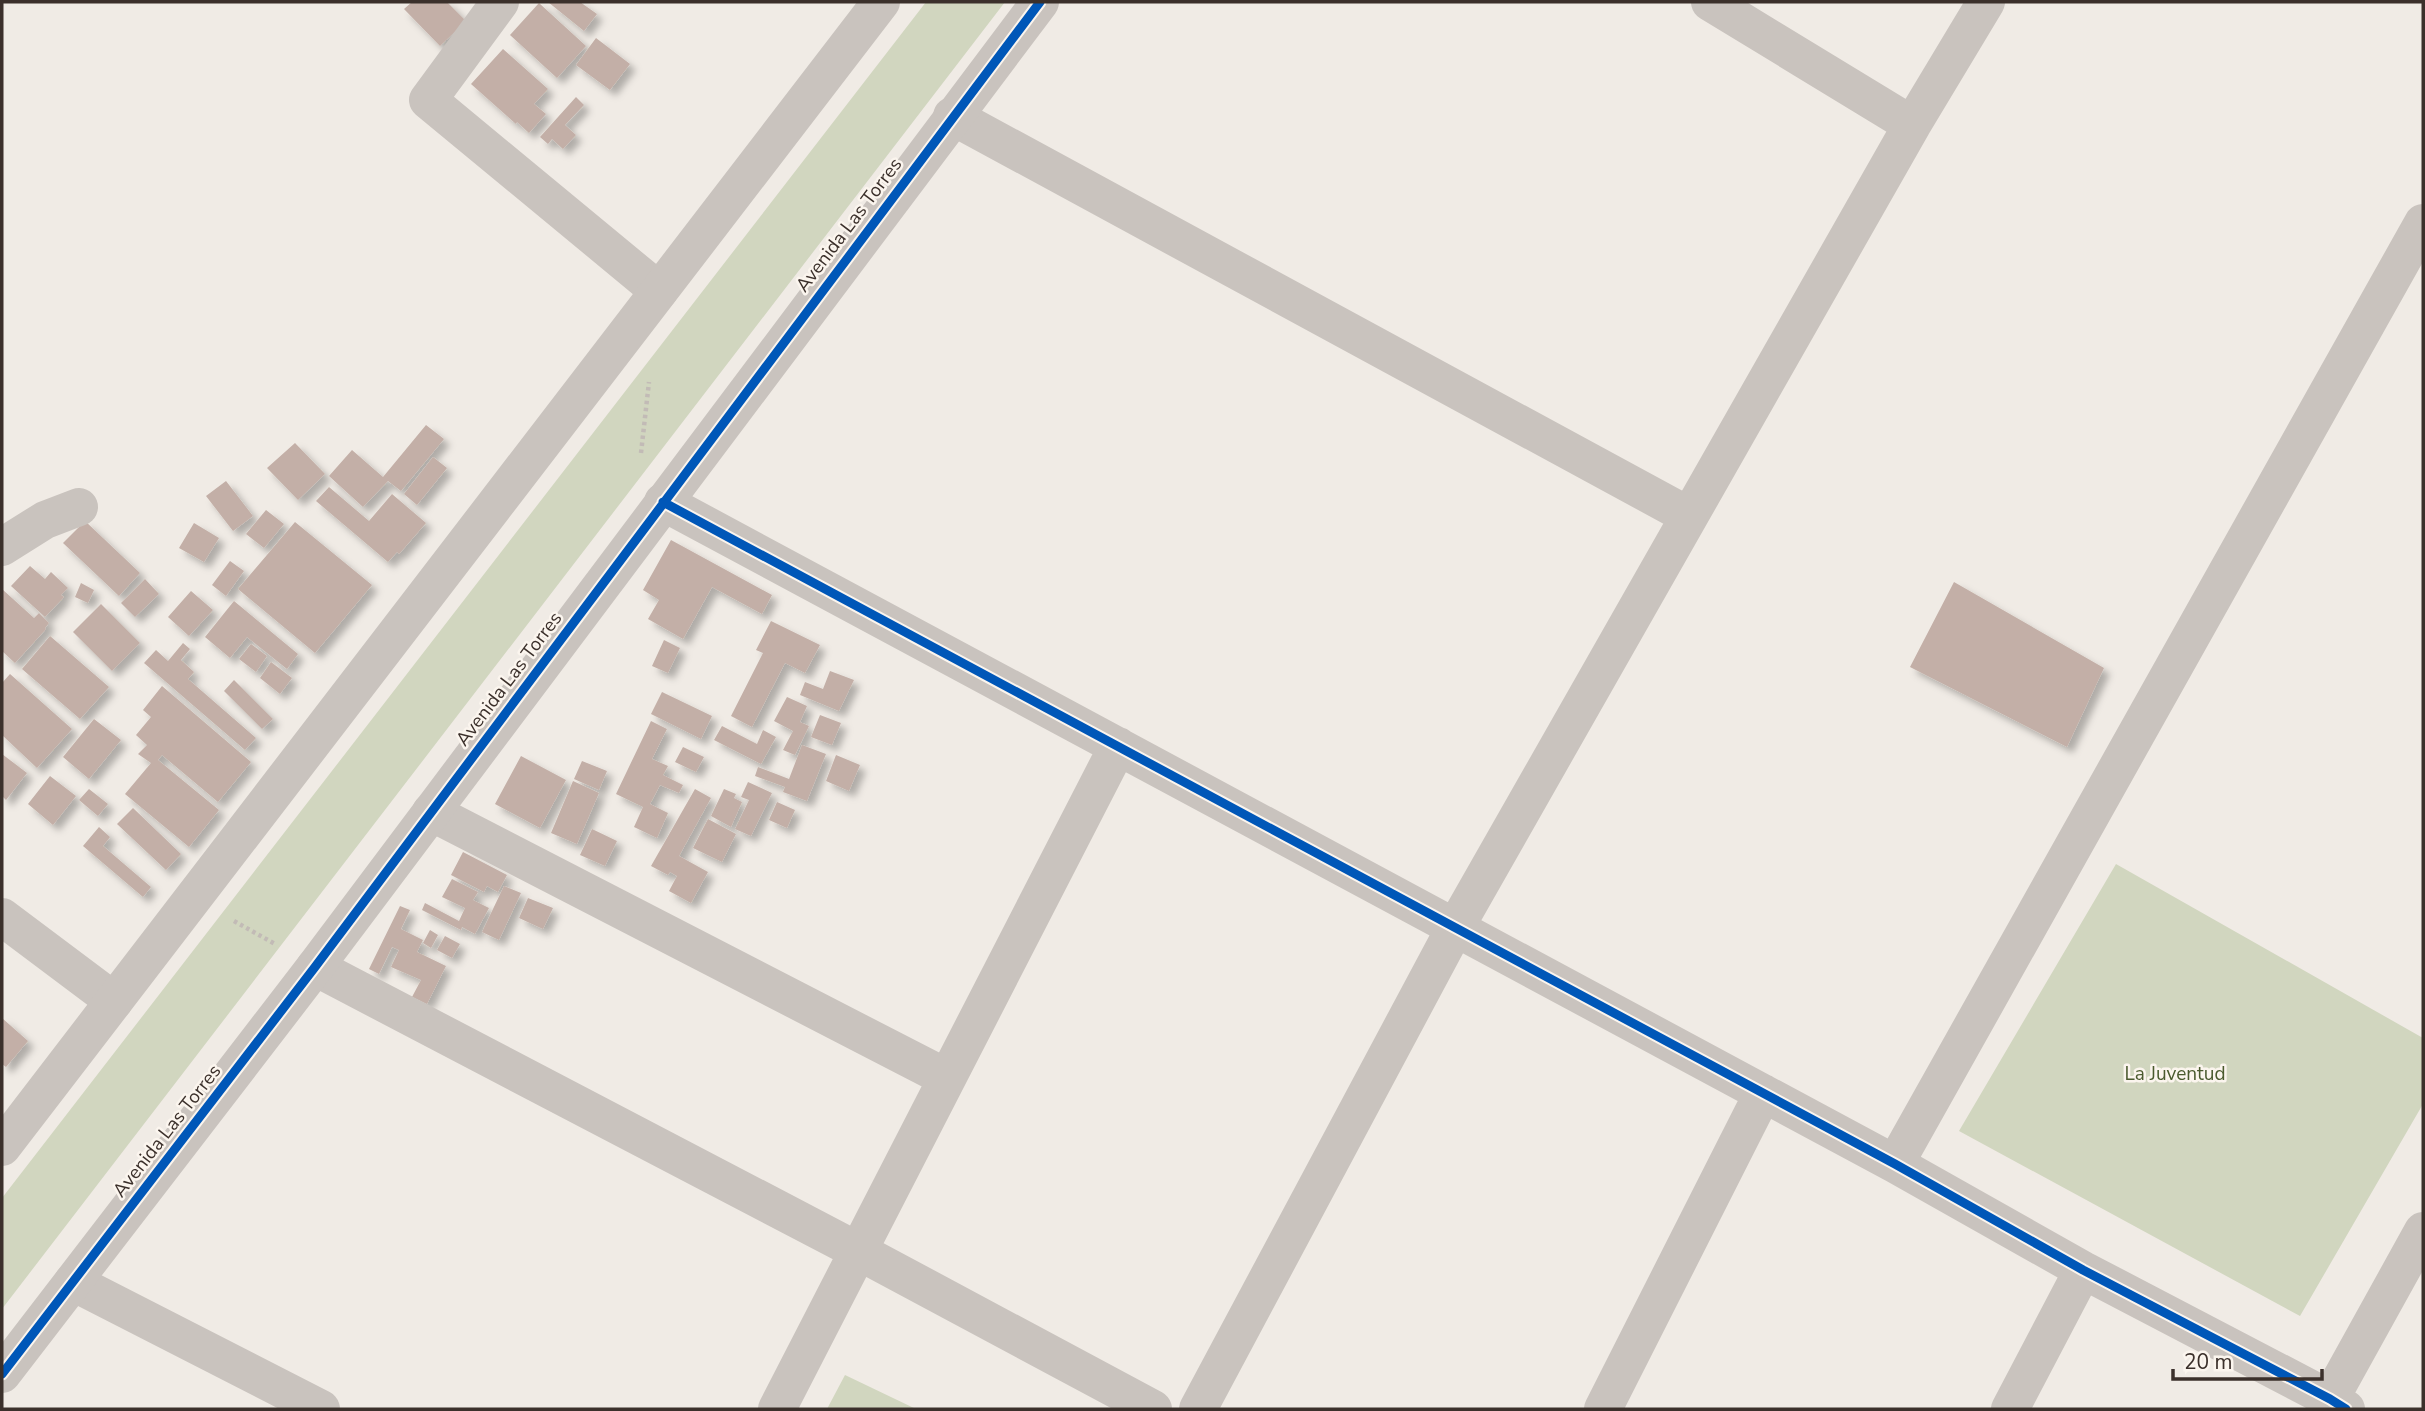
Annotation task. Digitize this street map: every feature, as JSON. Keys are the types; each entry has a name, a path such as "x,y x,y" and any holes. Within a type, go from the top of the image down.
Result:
{"street":[{"path":"500,2 428,100 648,305"},
{"path":"2,1147 881,2"},
{"name":"Avenida Las Torres","path":"2,1374 315,967 1040,2"},
{"path":"1710,2 1912,125"},
{"path":"1198,1409 1455,928 1912,125 1986,2"},
{"path":"952,116 1689,516"},
{"path":"1895,1164 2423,223"},
{"path":"663,502 1895,1164 2083,1270 2338,1404 2423,1231"},
{"path":"2,547 46,520 79,506"},
{"path":"778,1409 1118,746"},
{"path":"431,812 947,1078"},
{"path":"2,917 114,1001"},
{"path":"315,967 858,1251 1153,1409"},
{"path":"1604,1409 1763,1093"},
{"path":"2010,1409 2083,1270"},
{"path":"73,1282 321,1409"}],"path":[{"path":"648,305 654,333 641,457 663,502"},
{"path":"192,898 315,967"}],"green space":[{"path":"926,2 1005,2 2,1309 2,1198"},
{"name":"La Juventud","path":"2116,864 2423,1038 2423,1104 2300,1316 1959,1131"},
{"path":"845,1375 916,1409 827,1409"}],"building":[{"path":"412,2 447,2 466,21 440,46 404,9"},
{"path":"548,2 580,2 597,14 584,31"},
{"path":"539,3 586,46 557,78 510,35"},
{"path":"596,38 630,64 610,90 576,65"},
{"path":"503,49 548,89 534,104 546,114 529,133 471,84"},
{"path":"576,97 584,105 565,125 576,135 563,149 552,139 548,144 540,137"},
{"path":"426,425 444,439 401,491 388,481 363,507 329,476 352,450 383,477"},
{"path":"295,443 325,474 298,500 267,468"},
{"path":"433,457 447,468 417,505 404,494"},
{"path":"226,481 253,516 233,531 206,496"},
{"path":"329,487 369,521 392,494 426,523 399,554 397,552 388,562 316,501"},
{"path":"266,510 284,524 264,548 246,534"},
{"path":"85,521 140,573 119,596 63,543"},
{"path":"295,522 372,585 315,653 238,589"},
{"path":"194,523 219,538 204,562 179,548"},
{"path":"671,540 772,595 762,614 712,587 683,639 648,619 659,600 643,590"},
{"path":"230,561 244,571 226,596 212,585"},
{"path":"30,566 45,579 51,572 68,588 61,595 64,597 45,617 11,586"},
{"path":"145,579 159,594 135,617 121,603"},
{"path":"1954,582 2104,668 2067,747 1910,667"},
{"path":"81,583 94,590 88,603 75,597"},
{"path":"2,589 34,618 39,613 49,623 15,663 2,651"},
{"path":"191,591 213,610 189,636 168,617"},
{"path":"234,601 298,654 287,669 247,637 230,658 205,637"},
{"path":"101,604 140,643 112,671 73,632"},
{"path":"771,621 820,645 805,673 785,663 752,727 731,716 763,653 756,650"},
{"path":"50,636 109,687 80,719 22,669"},
{"path":"664,640 680,648 668,673 652,666"},
{"path":"183,643 190,649 181,660 194,672 188,679 256,738 245,750 144,663 156,650 168,661"},
{"path":"251,644 267,656 256,672 239,659"},
{"path":"271,662 292,678 280,694 260,678"},
{"path":"830,671 854,680 839,711 800,695 805,682 823,689"},
{"path":"10,674 72,729 37,768 2,735 2,683"},
{"path":"234,680 273,719 262,729 224,691"},
{"path":"162,686 251,762 218,802 162,755 158,760 219,810 189,847 125,794 151,763 138,754 147,745 136,735 151,717 143,710"},
{"path":"662,692 712,716 701,739 651,714"},
{"path":"787,697 807,706 800,722 809,726 795,755 783,750 793,731 774,721"},
{"path":"820,715 841,723 832,745 811,737"},
{"path":"94,719 121,740 89,779 63,757"},
{"path":"651,721 667,729 652,759 668,766 663,775 683,785 679,793 660,785 650,804 668,813 657,838 634,827 643,807 616,794"},
{"path":"722,726 757,744 763,730 776,737 761,764 714,740"},
{"path":"802,745 826,754 807,801 783,792 785,787 755,776 758,767 789,779"},
{"path":"683,747 704,757 696,772 675,762"},
{"path":"2,754 27,773 6,800 2,796"},
{"path":"836,755 860,765 849,791 826,781"},
{"path":"521,756 566,780 540,828 495,804"},
{"path":"582,761 607,771 599,790 574,779"},
{"path":"50,776 76,796 53,825 28,804"},
{"path":"573,781 599,793 577,844 551,833"},
{"path":"748,782 772,793 751,836 735,829 749,800 741,797"},
{"path":"89,789 108,804 98,816 79,800"},
{"path":"695,789 711,798 679,856 708,872 691,903 669,891 677,876 670,872 668,875 651,866"},
{"path":"724,789 736,794 734,798 742,802 731,827 711,816"},
{"path":"777,802 795,810 787,828 769,820"},
{"path":"133,808 181,854 166,870 117,824"},
{"path":"708,819 736,834 722,862 693,848"},
{"path":"99,827 110,837 103,846 151,887 143,897 83,846"},
{"path":"592,829 617,841 605,866 580,855"},
{"path":"463,852 507,875 498,892 487,886 484,892 451,875"},
{"path":"452,879 478,892 473,900 489,908 475,934 462,927 461,930 422,910 425,903 459,921 465,908 442,897"},
{"path":"504,886 521,893 499,940 482,932"},
{"path":"528,898 553,908 543,929 519,918"},
{"path":"400,906 410,910 401,929 423,940 417,952 446,966 427,1004 412,997 421,980 391,967 399,950 392,947 379,974 369,969"},
{"path":"430,930 438,935 431,948 423,943"},
{"path":"445,936 460,944 452,958 437,950"},
{"path":"2,1018 28,1041 6,1067 2,1064"}],"cycle path":[{"path":"2,1374 315,967 1040,2"},
{"path":"663,502 1895,1164 2083,1270 2346,1409"}]}
